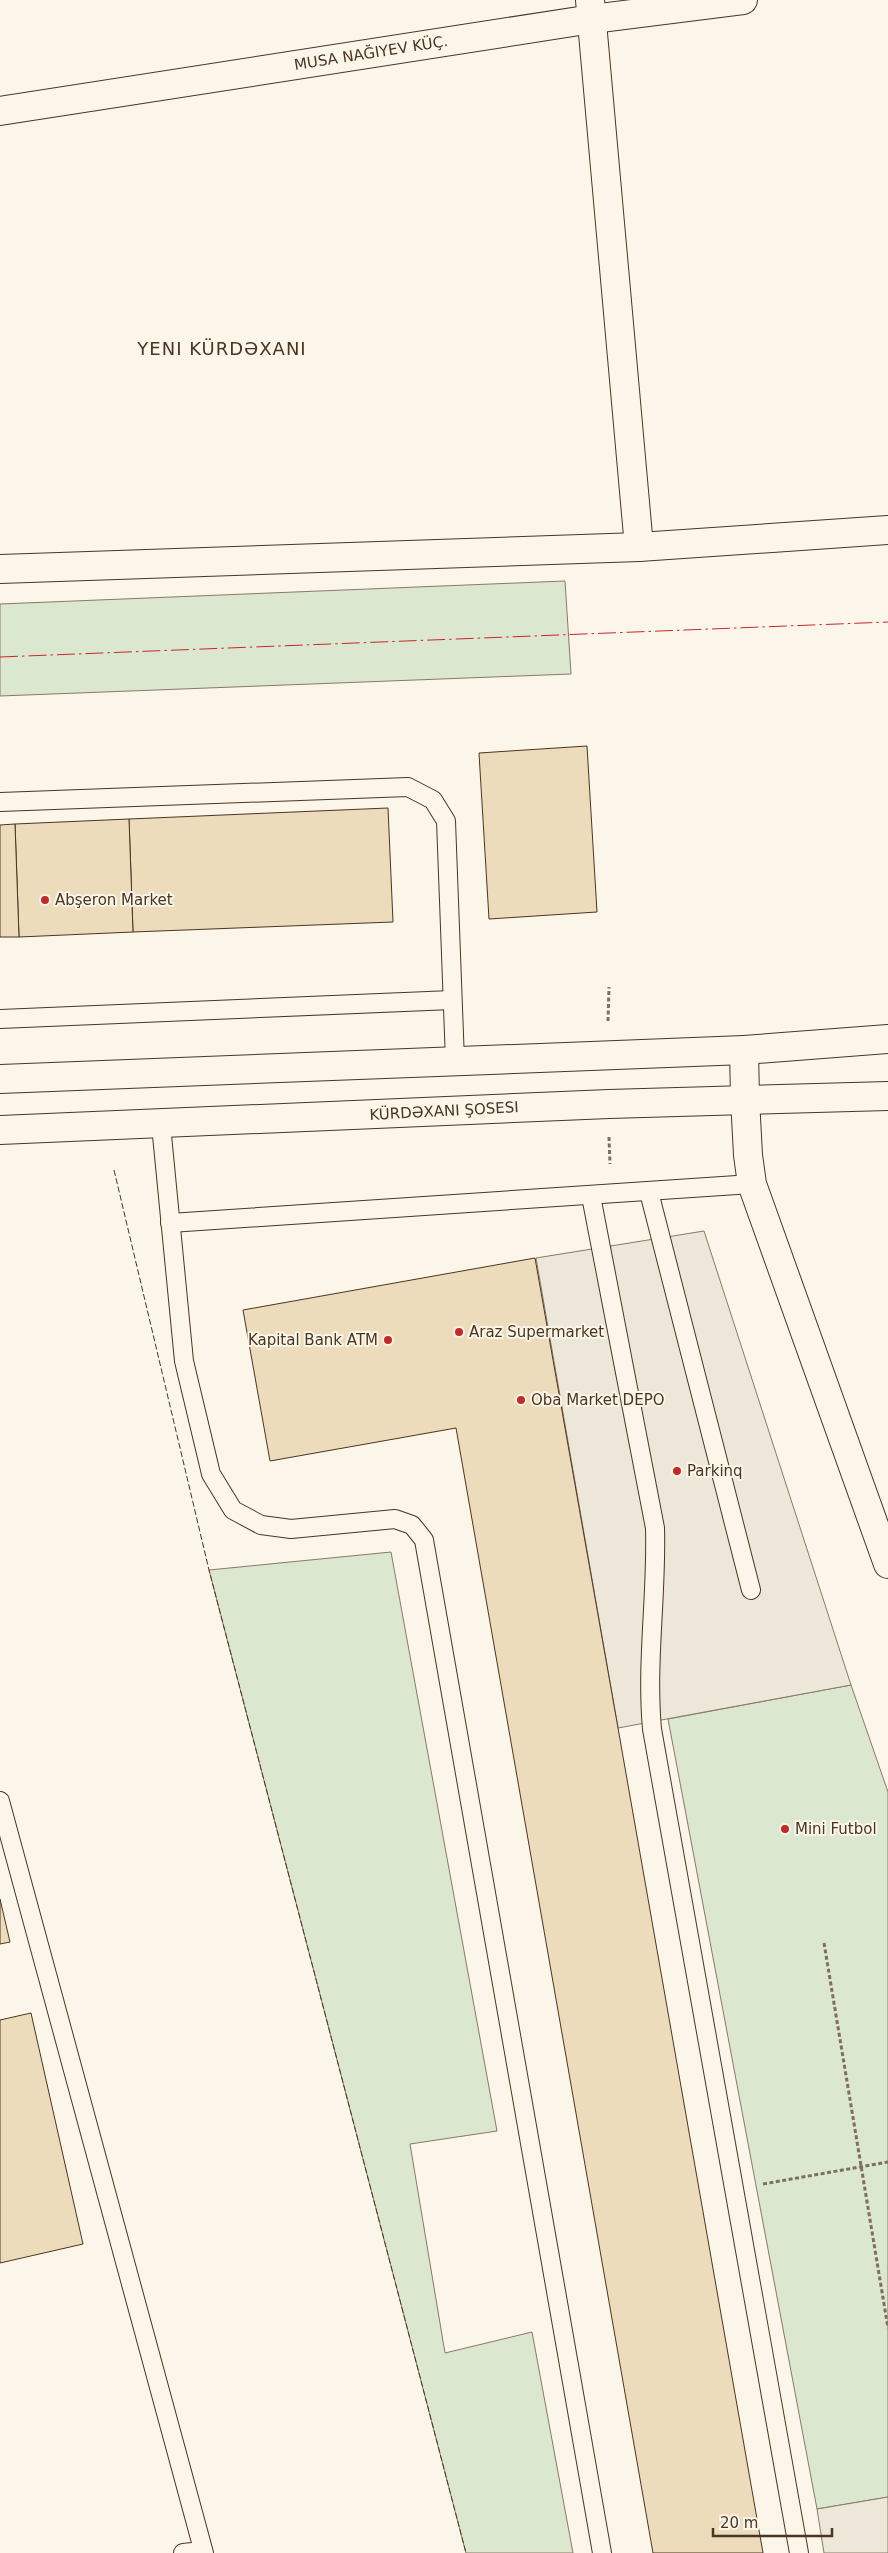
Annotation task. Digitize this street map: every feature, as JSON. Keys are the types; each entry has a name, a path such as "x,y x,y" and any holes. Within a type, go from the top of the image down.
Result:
{"street":[{"path":"0,111 591,10 743,0"},
{"path":"591,10 639,547"},
{"path":"0,569 639,547 888,530"},
{"path":"0,1079 744,1050 888,1039"},
{"path":"744,1050 748,1155 752,1184 888,1564"},
{"path":"0,1130 161,1125 745,1099 888,1096"}],"lane":[{"path":"0,802 408,787 433,800 446,822 455,1061"},
{"path":"0,1019 452,1000"},
{"path":"161,1125 184,1361 211,1474 233,1510 261,1525 291,1529 395,1519 412,1525 424,1540 602,2553"},
{"path":"170,1223 752,1184"},
{"path":"649,1192 751,1590"},
{"path":"591,1196 654,1528 656,1559 648,1690 652,1729 798,2553"},
{"path":"0,1801 204,2552 183,2553"}],"path":[{"path":"824,1943 888,2328"},
{"path":"756,2186 888,2162"}],"green space":[{"path":"565,581 571,674 0,696 0,604"},
{"path":"391,1552 497,2131 410,2144 445,2353 532,2332 573,2553 466,2553 209,1570"},
{"path":"851,1685 888,1792 888,2497 817,2509 668,1719"}],"shaded area":[{"name":"Parkinq","path":"704,1231 851,1685 618,1728 536,1258"},
{"path":"888,2497 888,2553 824,2553 817,2509"}],"building":[{"path":"587,746 597,912 489,919 479,753"},
{"path":"388,808 393,922 133,932 129,819"},
{"path":"129,819 133,932 19,937 15,824"},
{"path":"15,824 19,937 0,937 0,825"},
{"path":"535,1258 763,2553 653,2553 456,1428 270,1461 243,1310"},
{"path":"0,1899 10,1942 0,1944"},
{"path":"31,2013 83,2244 0,2263 0,2020"}],"fence":[{"path":"114,1170 209,1570 466,2553"}],"power":[{"path":"0,657 888,622"}],"place":[{"name":"Abşeron Market","path":"45,900"},
{"name":"Araz Supermarket","path":"459,1332"},
{"name":"Kapital Bank ATM","path":"388,1340"},
{"name":"Oba Market DEPO","path":"521,1400"},
{"name":"Parkinq","path":"677,1471"},
{"name":"Mini Futbol","path":"785,1829"}],"district":[{"name":"YENI KÜRDƏXANI","path":"222,349"}]}
